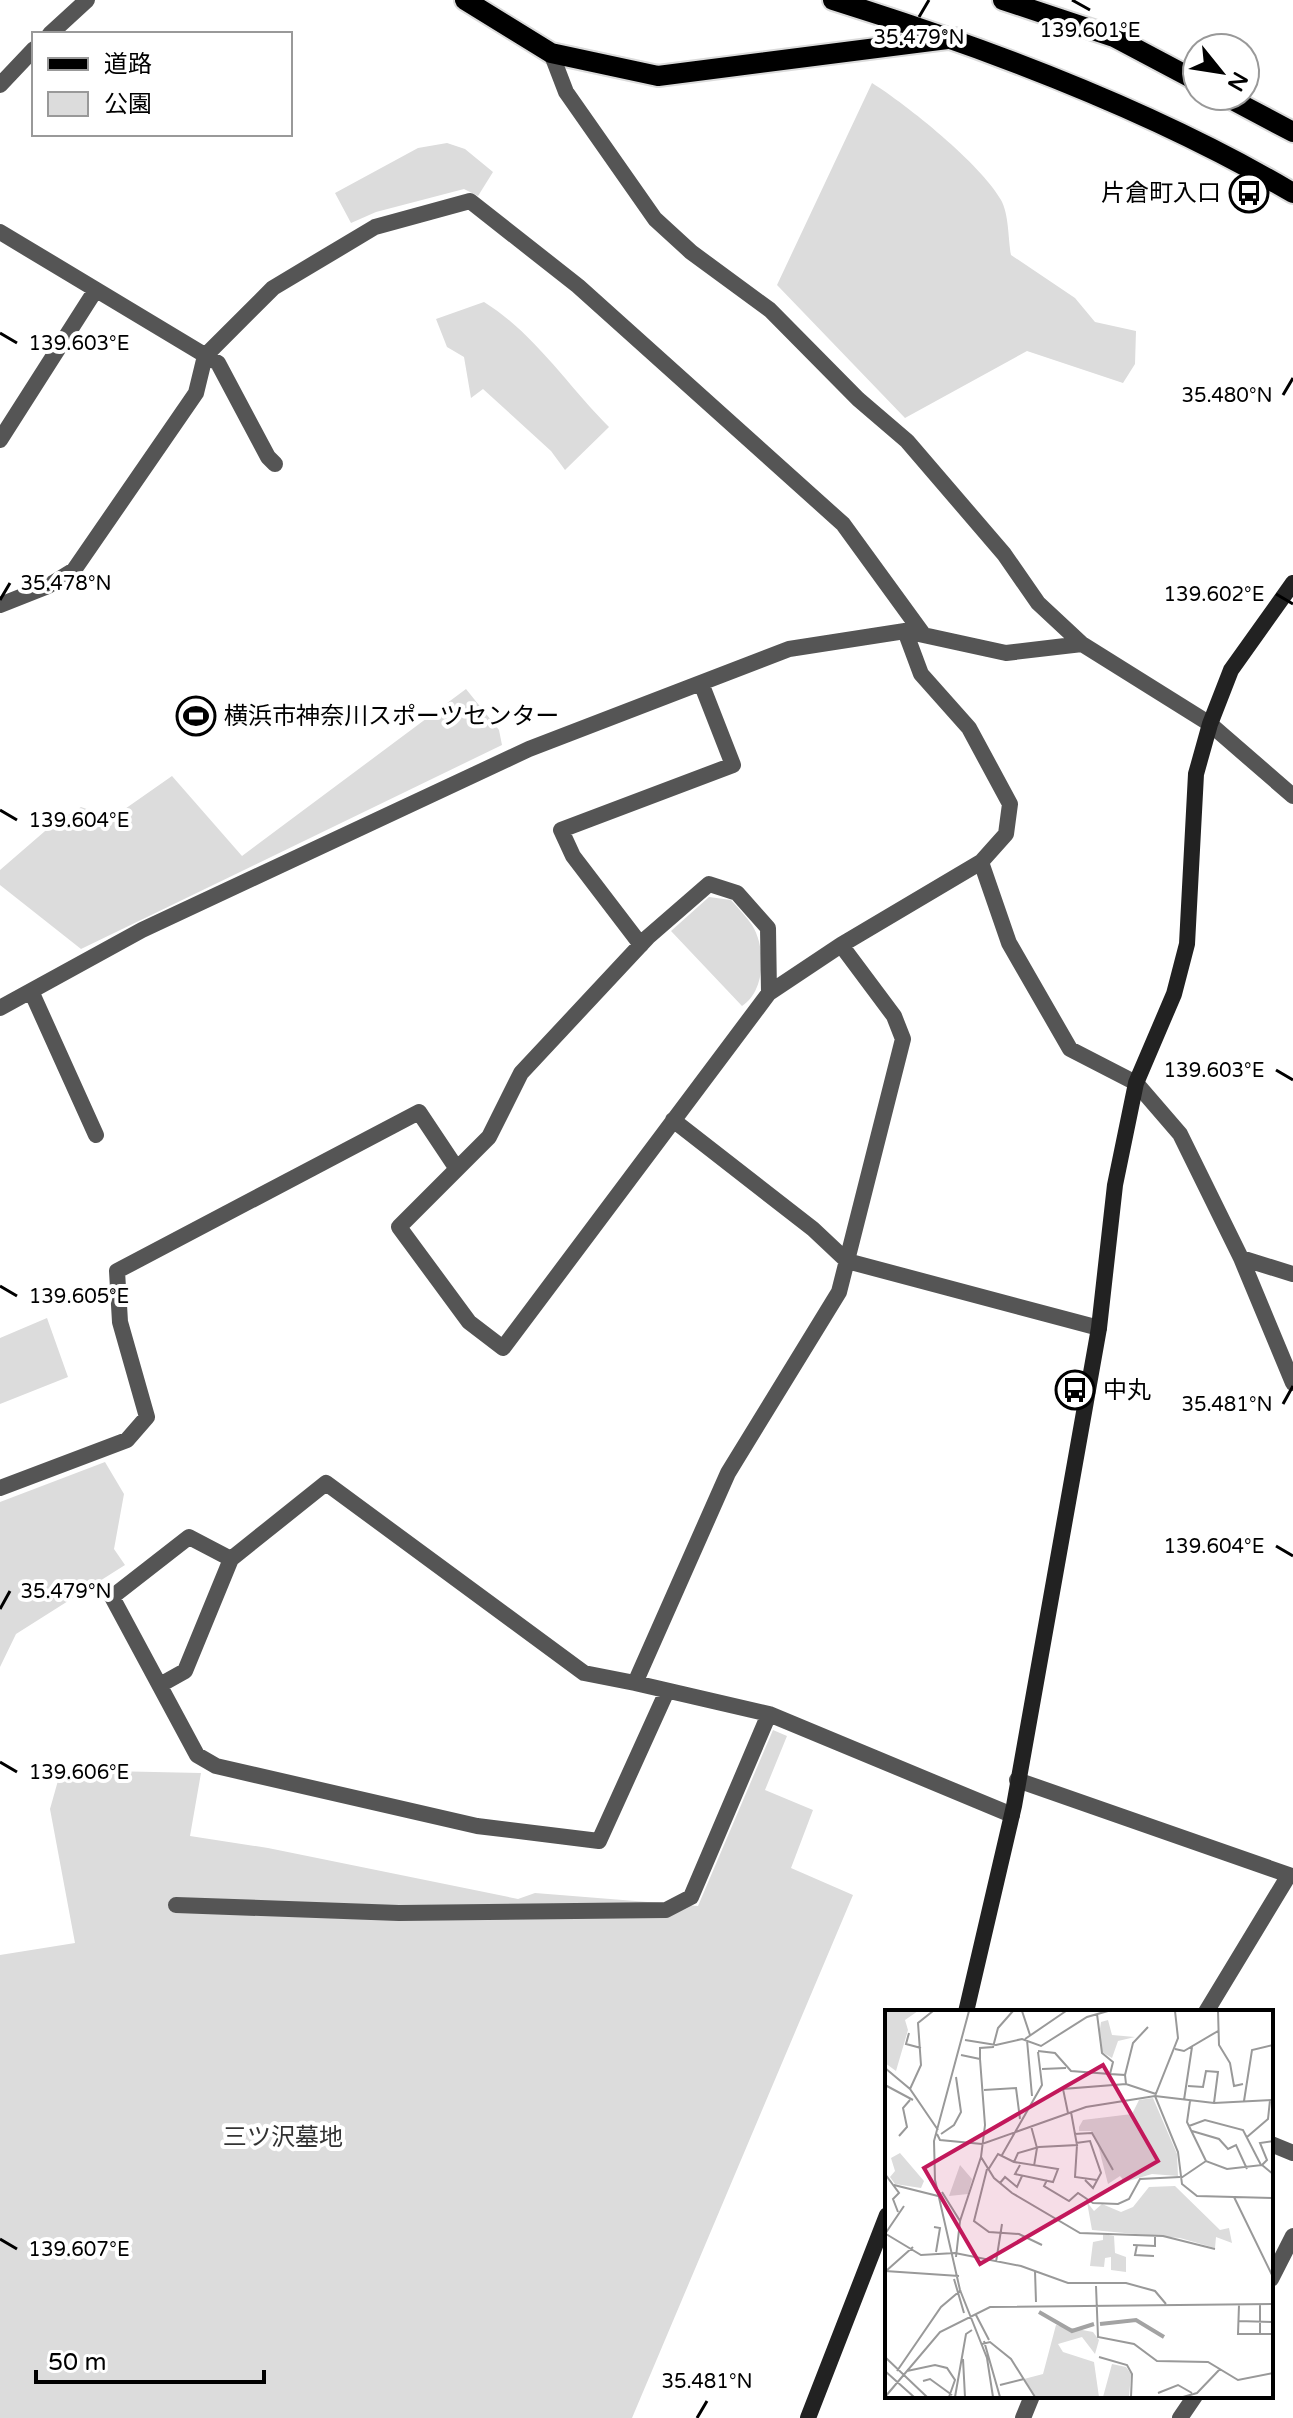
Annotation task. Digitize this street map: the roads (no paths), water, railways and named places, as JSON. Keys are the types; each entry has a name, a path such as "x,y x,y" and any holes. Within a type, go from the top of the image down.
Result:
{"main road":[{"path":"465,0 551,53 658,76 955,38"},
{"path":"833,0 955,38 1227,154 1293,193"},
{"path":"1003,0 1114,37 1181,73"},
{"path":"1255,112 1293,132"}],"street":[{"path":"52,32 87,0"},
{"path":"0,85 32,51"},
{"path":"551,53 566,92 655,219 691,252 770,310 858,399 907,441 1004,554 1038,603 1082,644 1210,724 1293,796"},
{"path":"0,605 48,586 74,570 196,393 205,356 273,288 375,227 470,201 578,286 843,524 923,634"},
{"path":"0,232 218,363 268,457 275,464"},
{"path":"0,440 95,291"},
{"path":"966,2010 1012,1815 1099,1328 1115,1185 1136,1083 1174,994 1187,944 1196,774 1210,724 1231,670 1293,583"},
{"path":"0,1008 142,930 529,749 789,649 905,631 1006,653 1082,644"},
{"path":"769,993 768,928 737,893 709,884 641,945 521,1073 489,1137 399,1227 469,1322 503,1348 769,993 841,945 981,862 1006,834 1010,804 969,728 921,674 905,631"},
{"path":"641,945 573,856 561,830 733,765 701,683"},
{"path":"981,862 1009,943 1070,1049 1136,1083 1180,1134 1241,1258 1293,1383"},
{"path":"635,1683 728,1473 839,1292 903,1039 894,1016 841,945"},
{"path":"31,991 96,1135"},
{"path":"0,1488 127,1440 147,1417 120,1322 117,1271 419,1112 457,1169"},
{"path":"673,1120 813,1229 847,1261 1099,1328"},
{"path":"1241,1258 1293,1274"},
{"path":"160,1685 185,1671 231,1559 326,1483 584,1673 769,1714 1012,1815"},
{"path":"231,1559 189,1537 112,1597 197,1755 216,1766 477,1826 599,1841 667,1691"},
{"path":"176,1905 399,1913 666,1910 691,1897 769,1714"},
{"path":"1017,1780 1291,1871 1207,2010"},
{"path":"1273,2145 1293,2153"},
{"path":"808,2418 885,2220"},
{"path":"1273,2271 1293,2236"},
{"path":"1023,2418 1031,2398"},
{"path":"1180,2418 1194,2398"}],"place":[{"name":"片倉町入口","path":"1249,193"},
{"name":"横浜市神奈川スポーツセンター","path":"196,716"},
{"name":"中丸","path":"1075,1390"}],"park label":[{"name":"三ツ沢墓地","path":"283,2137"}]}
